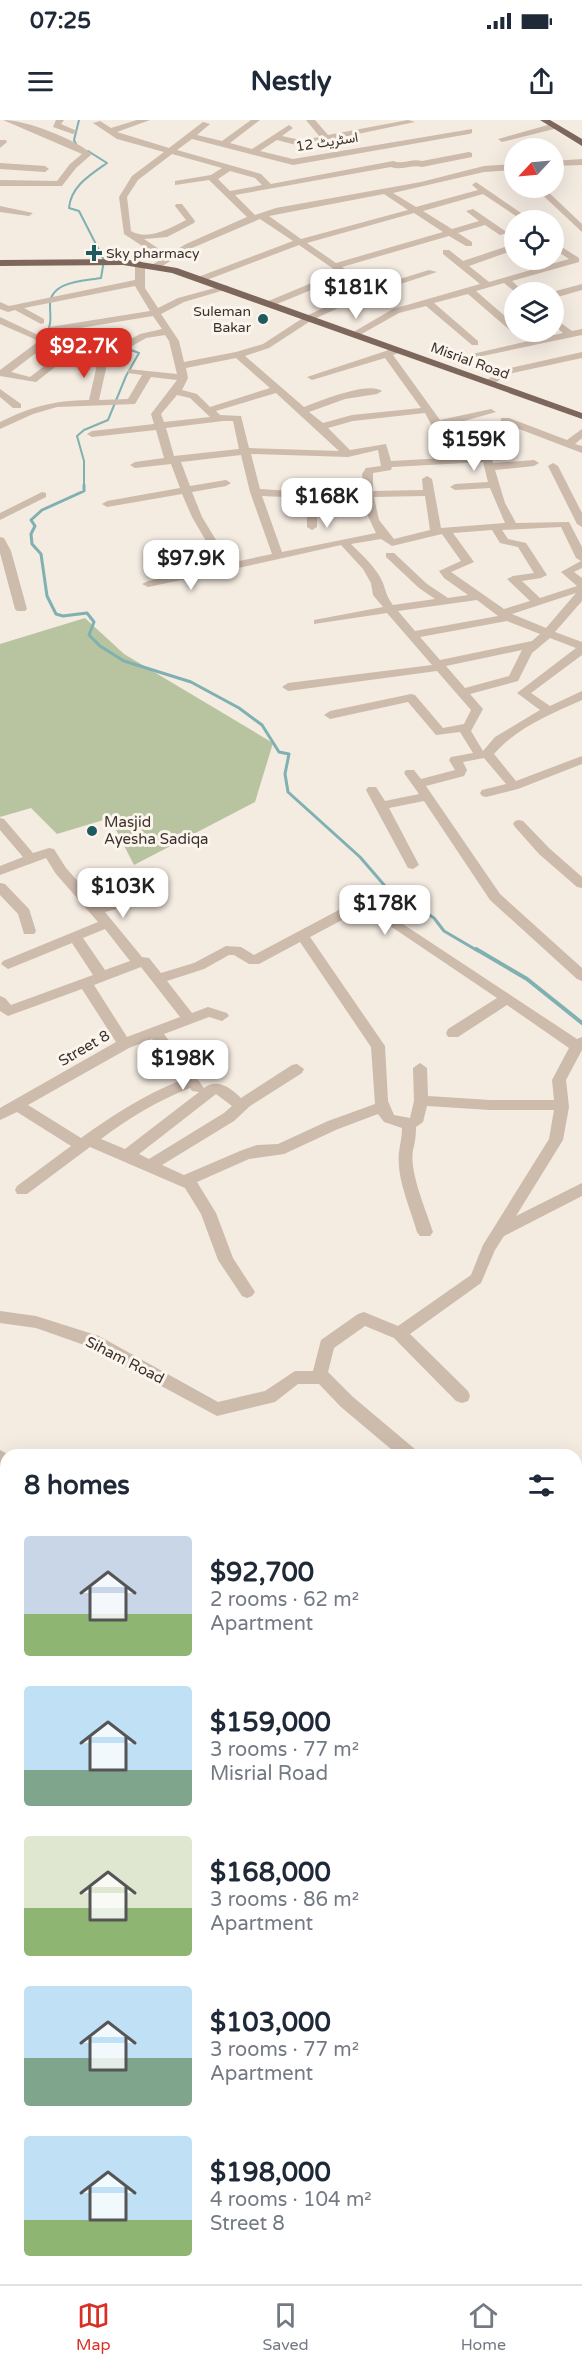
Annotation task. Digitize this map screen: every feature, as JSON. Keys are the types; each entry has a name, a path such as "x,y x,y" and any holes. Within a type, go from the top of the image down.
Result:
{"main road":[{"path":"550,122 582,143"},
{"name":"Misrial Road","path":"0,263 123,262 156,266 201,279 582,416"}],"street":[{"path":"0,183 59,184 73,166 88,154 63,141 7,120"},
{"path":"60,120 56,124 73,131"},
{"path":"110,131 146,120"},
{"path":"239,120 253,122"},
{"path":"310,120 326,138"},
{"path":"223,144 253,122"},
{"path":"275,137 300,143 353,133 393,122 411,122"},
{"path":"502,139 550,122"},
{"path":"97,123 120,137 258,176 268,186"},
{"path":"167,258 127,232 123,197 135,178 206,124"},
{"name":"اسٹریٹ 12","path":"192,136 290,162 469,131 461,125"},
{"path":"253,152 289,128"},
{"path":"353,133 367,149"},
{"path":"401,144 416,162"},
{"path":"228,194 416,162 422,164 469,156"},
{"path":"271,166 290,162"},
{"path":"564,163 582,162"},
{"path":"0,166 45,169"},
{"path":"178,183 212,177 229,168"},
{"path":"156,266 167,258 257,217 276,211 386,192 484,169 504,168"},
{"path":"461,174 513,210"},
{"path":"212,177 228,194 257,217 300,242 345,273 269,304"},
{"path":"201,279 300,242 485,191"},
{"path":"386,192 469,244"},
{"path":"549,198 582,229"},
{"path":"134,237 164,235 191,221 179,206"},
{"path":"0,209 29,213"},
{"path":"470,212 503,234"},
{"path":"335,266 486,222"},
{"path":"462,265 504,251"},
{"path":"446,252 487,285"},
{"path":"564,252 576,260 564,263"},
{"path":"140,264 140,288 169,332 183,378 176,392 156,414 159,426 197,517 228,569"},
{"path":"355,334 396,311 540,270"},
{"path":"181,366 238,355 266,346 309,318 364,293 432,272"},
{"path":"0,305 8,309 51,298 139,282"},
{"path":"50,330 156,313 181,300 226,288"},
{"path":"564,292 582,288"},
{"path":"469,290 504,320"},
{"path":"427,302 475,343"},
{"path":"16,307 40,321"},
{"path":"0,320 45,341 71,348"},
{"path":"564,329 570,334"},
{"path":"33,349 74,360 100,357 112,354 142,336 169,332"},
{"path":"564,335 582,332"},
{"path":"2,373 45,341"},
{"path":"473,355 530,342"},
{"path":"312,377 361,364 398,350"},
{"path":"387,354 436,424 444,431 477,432 500,503 512,526"},
{"path":"238,355 321,427 348,454"},
{"path":"488,382 505,372 582,355"},
{"path":"2,373 32,380 62,357"},
{"path":"93,403 101,369 100,357"},
{"path":"132,371 183,378"},
{"path":"0,426 29,412 56,404 131,402 148,373"},
{"path":"210,410 278,389"},
{"path":"302,411 343,396 377,391"},
{"path":"0,392 17,406"},
{"path":"176,392 193,396 219,419"},
{"path":"321,427 352,418 428,410"},
{"path":"436,424 491,412"},
{"path":"92,434 237,418 255,492 278,556"},
{"path":"505,420 582,450"},
{"path":"569,444 568,442 582,432"},
{"path":"481,442 510,440"},
{"path":"135,465 246,451 348,454 382,446 386,469 368,471 368,494 372,518 383,535 401,552 376,559"},
{"path":"386,464 534,464"},
{"path":"553,466 582,524"},
{"path":"427,479 440,532 468,562 444,573 506,615 582,648 523,693 548,710"},
{"path":"107,504 226,483"},
{"path":"455,487 494,485"},
{"path":"255,492 312,490 312,527"},
{"path":"368,494 430,493"},
{"path":"0,517 42,495"},
{"path":"569,497 582,495"},
{"path":"392,543 440,532 565,524 582,558"},
{"path":"495,527 504,541 522,545 541,575 512,578 538,602"},
{"path":"148,584 228,569 343,541 383,535"},
{"path":"0,540 21,609"},
{"path":"343,541 446,601"},
{"path":"376,559 379,595 477,712 466,727 466,736 514,786"},
{"path":"411,635 506,615 582,586 567,570 582,564"},
{"path":"462,692 514,678 527,651 548,633 582,594"},
{"path":"318,622 477,597"},
{"path":"288,687 439,665 534,644"},
{"path":"580,697 548,710 500,740 483,754 455,760 460,772 414,779 495,897 582,976"},
{"path":"330,715 411,698 441,732 466,727"},
{"path":"486,793 514,786 582,760"},
{"path":"372,790 396,830 413,865"},
{"path":"382,806 427,796"},
{"path":"0,822 31,859"},
{"path":"519,824 544,851 582,885"},
{"path":"0,871 49,852 61,871 97,910 138,963"},
{"path":"0,887 24,912 28,931"},
{"path":"97,910 141,898"},
{"path":"159,980 199,966 226,951 236,950 254,962 357,906 371,907 506,999 580,1044 559,1080 562,1105 556,1140 488,1249 476,1279 398,1332"},
{"path":"8,964 107,923"},
{"path":"302,935 378,1046 382,1060 380,1084 383,1107 387,1118 391,1121 409,1124 416,1122 421,1101 420,1068"},
{"path":"75,938 102,977"},
{"path":"0,1001 8,1011 144,961 188,1018"},
{"path":"85,982 124,1044"},
{"path":"453,1033 506,999"},
{"name":"Street 8","path":"0,1115 124,1044 208,1012 222,1016"},
{"path":"156,1032 191,1081 205,1094"},
{"path":"150,1165 229,1117 297,1069"},
{"path":"22,1190 144,1102 191,1081"},
{"path":"127,1155 164,1129 212,1089 218,1088 242,1106"},
{"path":"421,1101 562,1105"},
{"path":"18,1106 85,1143 127,1155 190,1184 201,1198 226,1260 247,1292"},
{"path":"185,1181 236,1159 273,1148 279,1150 333,1125 383,1107"},
{"path":"409,1124 409,1144 406,1150 408,1176 425,1232"},
{"path":"501,1231 582,1189"},
{"name":"Siham Road","path":"0,1317 36,1322 93,1341 217,1409 269,1397 295,1378 319,1377"},
{"path":"403,1449 347,1402 323,1377 319,1377 327,1345 364,1318 398,1332 462,1396"}],"green space":[{"path":"85,618 124,654 273,743 255,802 134,865 110,818 57,834 31,808 0,817 0,644"}],"waterway":[{"path":"76,144 74,140 79,120"},
{"path":"53,341 47,333 51,297 56,291 69,284 101,278 104,260 79,211 69,208 77,187 107,163 88,151"},
{"path":"69,346 104,340 139,353 126,376 108,420 84,430 77,436 84,461 84,491 42,510 31,520 35,526 31,534 32,544 41,554 47,596 56,614 63,616 87,613 94,622 89,635 100,646 124,661 191,682 239,708 262,725 279,752 289,754 285,774 288,792 360,857 385,886 434,918 444,931 478,951"},
{"path":"476,949 527,979 582,1023"}],"place":[{"name":"Sky pharmacy","path":"94,253"},
{"name":"Suleman Bakar","path":"263,319"},
{"name":"Masjid Ayesha Sadiqa","path":"92,831"}]}
